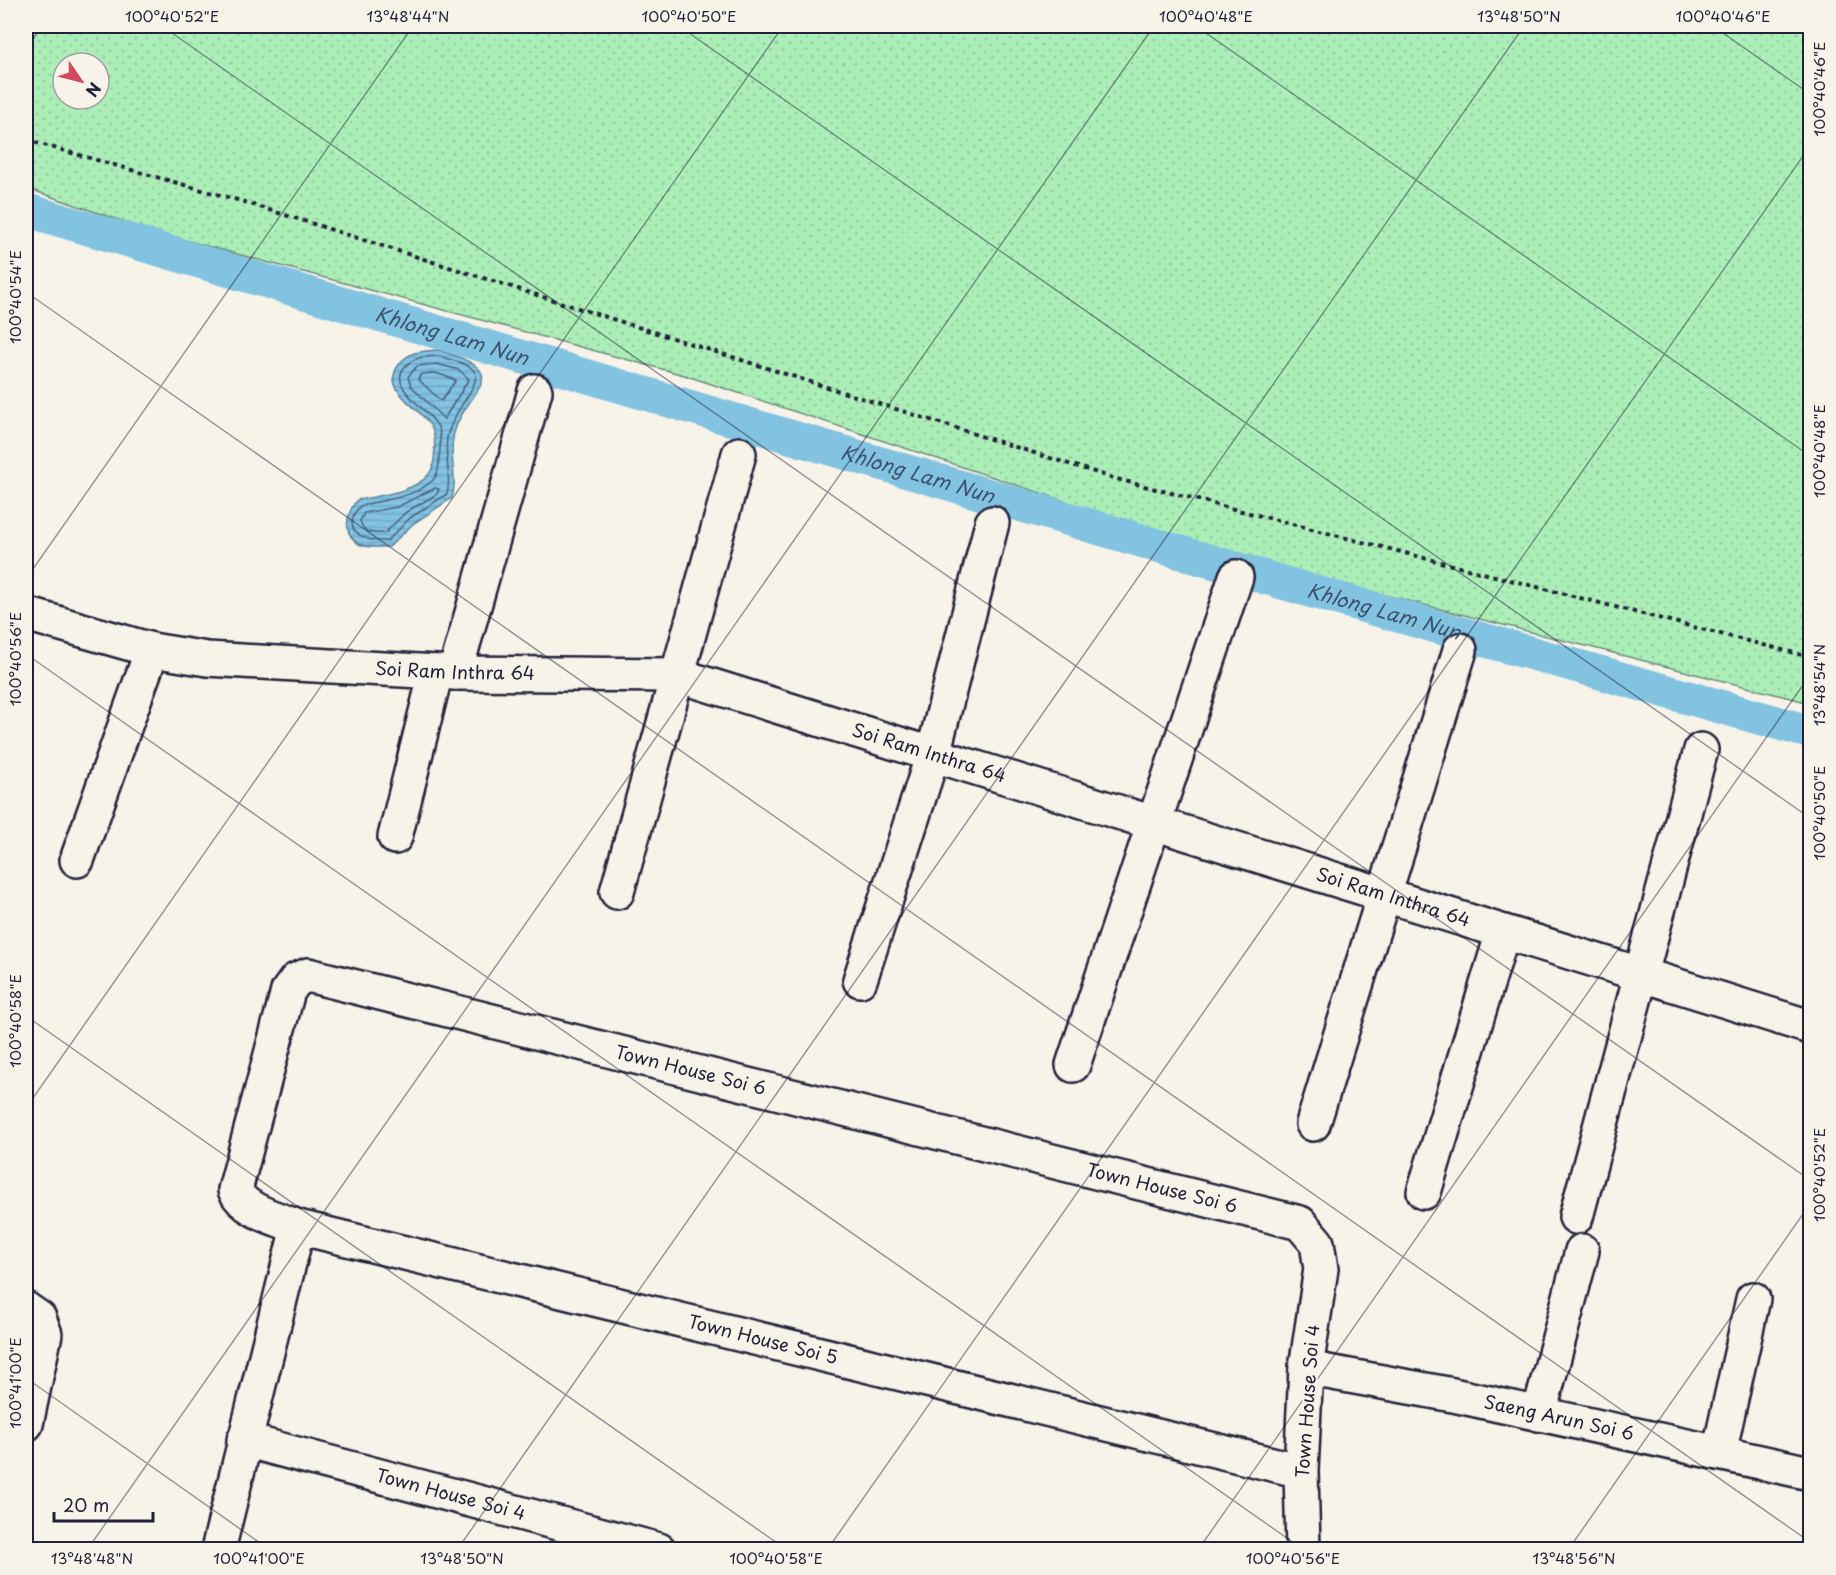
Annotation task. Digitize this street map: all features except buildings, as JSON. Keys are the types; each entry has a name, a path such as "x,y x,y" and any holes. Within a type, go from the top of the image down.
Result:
{"street":[{"path":"395,837 535,391"},
{"path":"617,892 739,454"},
{"path":"860,980 933,754 992,523"},
{"path":"1073,1065 1236,577"},
{"name":"Soi Ram Inthra 64","path":"26,614 152,650 207,658 445,672 677,675 1810,1026"},
{"path":"77,860 152,650"},
{"path":"1313,1124 1460,650"},
{"path":"1576,1217 1701,750"},
{"path":"1424,1192 1503,932"},
{"name":"Town House Soi 6","path":"235,1190 288,991 296,980 308,975 1300,1223"},
{"name":"Town House Soi 5","path":"235,1190 239,1199 248,1207 298,1227 1301,1471"},
{"name":"Town House Soi 4","path":"1300,1223 1317,1243 1321,1269 1306,1368 1301,1471 1304,1549"},
{"path":"218,1550 298,1227"},
{"path":"1539,1414 1582,1251"},
{"path":"1719,1453 1753,1299"},
{"path":"26,1309 39,1318 45,1334 26,1424"},
{"name":"Saeng Arun Soi 6","path":"1306,1368 1539,1414 1810,1473"},
{"name":"Town House Soi 4","path":"244,1440 659,1550"}],"path":[{"path":"26,140 241,201 1113,478 1810,657"}],"green space":[{"path":"26,26 1810,26 1810,703 1228,555 684,375 148,230 26,188"}],"water":[{"path":"438,350 477,367 482,376 481,385 458,421 453,438 454,490 452,498 414,523 389,547 359,544 353,539 348,529 348,517 357,500 406,489 423,480 431,470 435,452 432,429 399,392 394,375 406,357"}],"waterway":[{"name":"Khlong Lam Nun","path":"26,210 1311,591 1810,732"}]}
